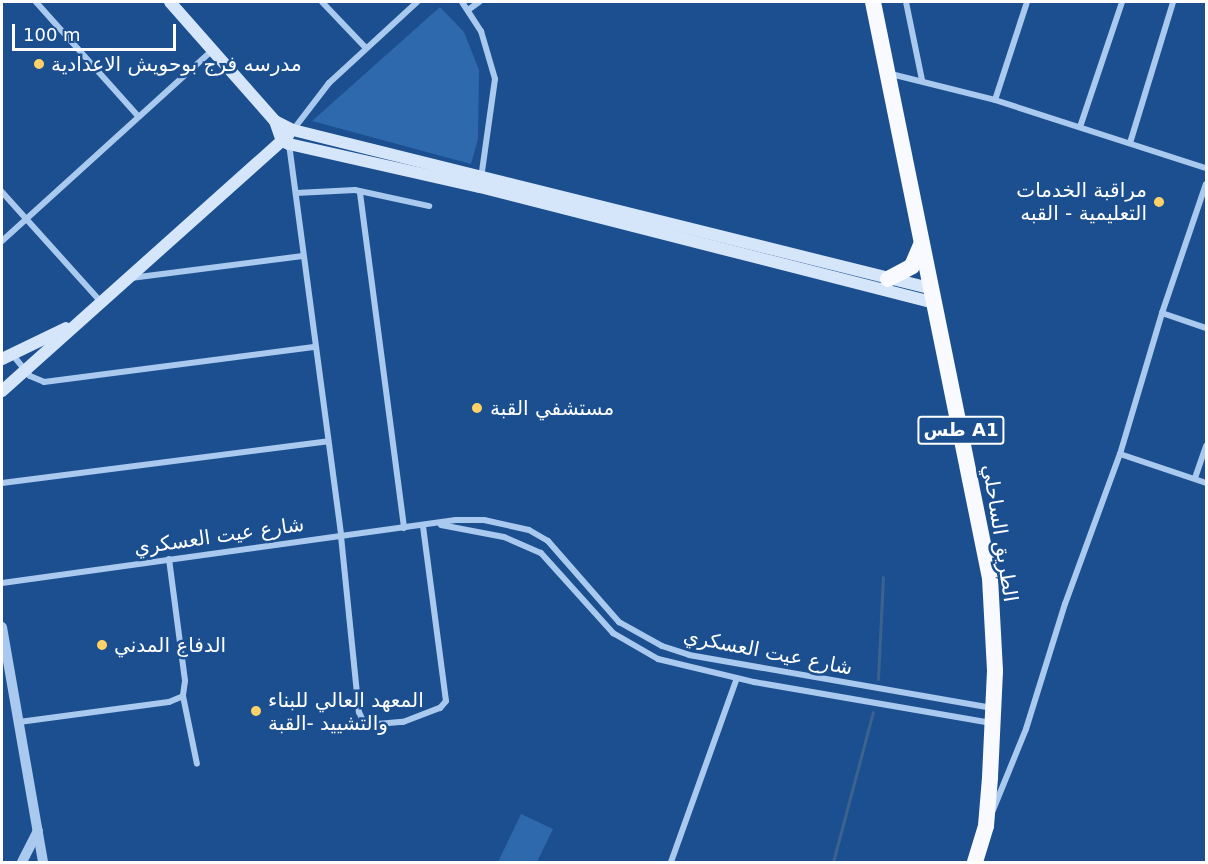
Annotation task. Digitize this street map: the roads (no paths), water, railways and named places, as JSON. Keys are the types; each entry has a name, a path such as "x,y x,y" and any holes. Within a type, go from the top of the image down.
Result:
{"highway":[{"name":"الطريق الساحلي","path":"873,2 930,295 990,578 993,716 986,826 975,862"},
{"path":"888,279 912,266 921,241"}],"main road":[{"path":"170,2 275,121 286,142"},
{"path":"275,121 293,130 481,182 930,295"},
{"path":"2,391 70,326 129,278 203,207 286,142 293,130"},
{"path":"286,142 481,182 888,279 930,295"},
{"path":"7,356 70,326"}],"street":[{"path":"36,2 138,116"},
{"path":"322,2 365,47"},
{"path":"293,130 329,83 365,47 417,2"},
{"path":"462,2 481,32 495,79 481,182"},
{"path":"468,10 480,2"},
{"path":"906,2 922,80"},
{"path":"995,100 1027,2"},
{"path":"1080,127 1122,2"},
{"path":"1130,143 1173,2"},
{"path":"2,241 28,221 138,116 214,50"},
{"path":"887,73 995,100 1206,168"},
{"path":"286,142 296,194 314,347 341,536 358,712 365,725 390,725 440,708 446,701 423,526"},
{"path":"986,826 1026,729 1065,604 1120,454 1162,313 1206,184"},
{"path":"2,192 100,302"},
{"path":"296,194 360,193 429,206"},
{"path":"360,193 404,528"},
{"path":"129,278 303,256"},
{"path":"1162,313 1206,328"},
{"path":"7,356 44,382 314,347"},
{"path":"2,483 328,441"},
{"path":"1195,478 1206,446"},
{"path":"1120,454 1206,483"},
{"name":"شارع عيت العسكري","path":"2,583 341,536 441,525 456,520 484,520 529,530 564,556 590,592 620,622 662,646 688,655 993,716"},
{"name":"شارع عيت العسكري","path":"441,525 524,543 556,566 581,602 613,633 658,659 685,668 737,678 993,716"},
{"path":"169,559 185,681 183,696 196,764"},
{"path":"2,627 38,831 41,861"},
{"path":"685,668 688,655"},
{"path":"671,862 720,734 737,678"},
{"path":"19,722 169,702 183,696"},
{"path":"22,862 38,831"}],"waterway":[{"path":"878,679 883,577"},
{"path":"833,862 873,712"}],"place":[{"name":"مدرسه فرج بوحويش الاعدادية","path":"39,64"},
{"name":"مراقبة الخدمات التعليمية - القبه","path":"1159,202"},
{"name":"مستشفي القبة","path":"477,408"},
{"name":"الدفاع المدني","path":"102,645"},
{"name":"المعهد العالي للبناء والتشييد -القبة","path":"256,711"}]}
